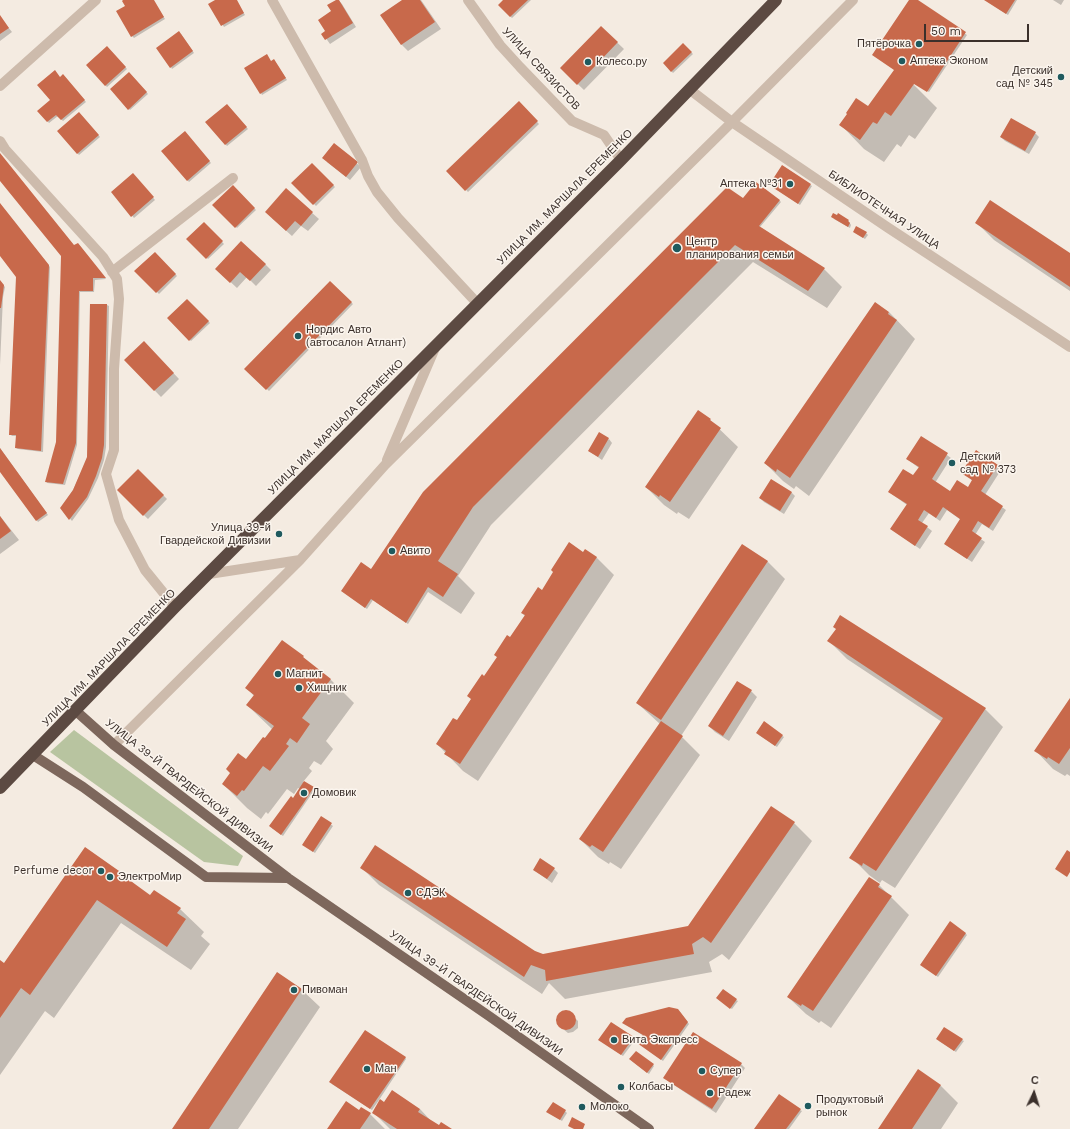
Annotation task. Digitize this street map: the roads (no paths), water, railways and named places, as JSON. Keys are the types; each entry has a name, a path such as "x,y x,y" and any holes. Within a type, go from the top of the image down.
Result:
{"highway":[{"name":"УЛИЦА ИМ. МАРШАЛА ЕРЕМЕНКО","path":"0,788 175,607 674,106 688,89 776,0"}],"main road":[{"name":"УЛИЦА 39-Й ГВАРДЕЙСКОЙ ДИВИЗИИ","path":"76,710 114,745 288,878 489,1016 649,1129"},
{"path":"33,755 83,787 206,877 288,878"}],"street":[{"path":"0,86 96,0"},
{"path":"272,0 362,160 368,176 377,192 398,218 477,303"},
{"name":"УЛИЦА СВЯЗИСТОВ","path":"468,0 500,45 520,67 572,121 604,135 620,160"},
{"path":"114,745 300,560 385,465 732,122 853,0"},
{"name":"БИБЛИОТЕЧНАЯ УЛИЦА","path":"688,89 732,122 887,227 1070,347"},
{"path":"0,141 5,149 103,257 117,280 119,299 114,369 114,450 106,474 119,520 145,570 175,607"},
{"path":"112,272 233,178"},
{"path":"385,465 437,344"},
{"path":"209,574 300,560"}],"place":[{"name":"Пятёрочка","path":"919,44"},
{"name":"Аптека Эконом","path":"902,61"},
{"name":"Колесо.ру","path":"588,62"},
{"name":"Детский сад № 345","path":"1061,77"},
{"name":"Аптека №31","path":"790,184"},
{"name":"Центр планирования семьи","path":"677,248"},
{"name":"Нордис Авто (автосалон Атлант)","path":"298,336"},
{"name":"Детский сад № 373","path":"952,463"},
{"name":"Улица 39-й Гвардейской Дивизии","path":"279,534"},
{"name":"Авито","path":"392,551"},
{"name":"Магнит","path":"278,674"},
{"name":"Хищник","path":"299,688"},
{"name":"Домовик","path":"304,793"},
{"name":"Perfume decor","path":"101,871"},
{"name":"ЭлектроМир","path":"110,877"},
{"name":"СДЭК","path":"408,893"},
{"name":"Пивоман","path":"294,990"},
{"name":"Вита Экспресс","path":"614,1040"},
{"name":"Ман","path":"367,1069"},
{"name":"Супер","path":"702,1071"},
{"name":"Колбасы","path":"621,1087"},
{"name":"Радеж","path":"710,1093"},
{"name":"Продуктовый рынок","path":"808,1106"},
{"name":"Молоко","path":"582,1107"}]}
